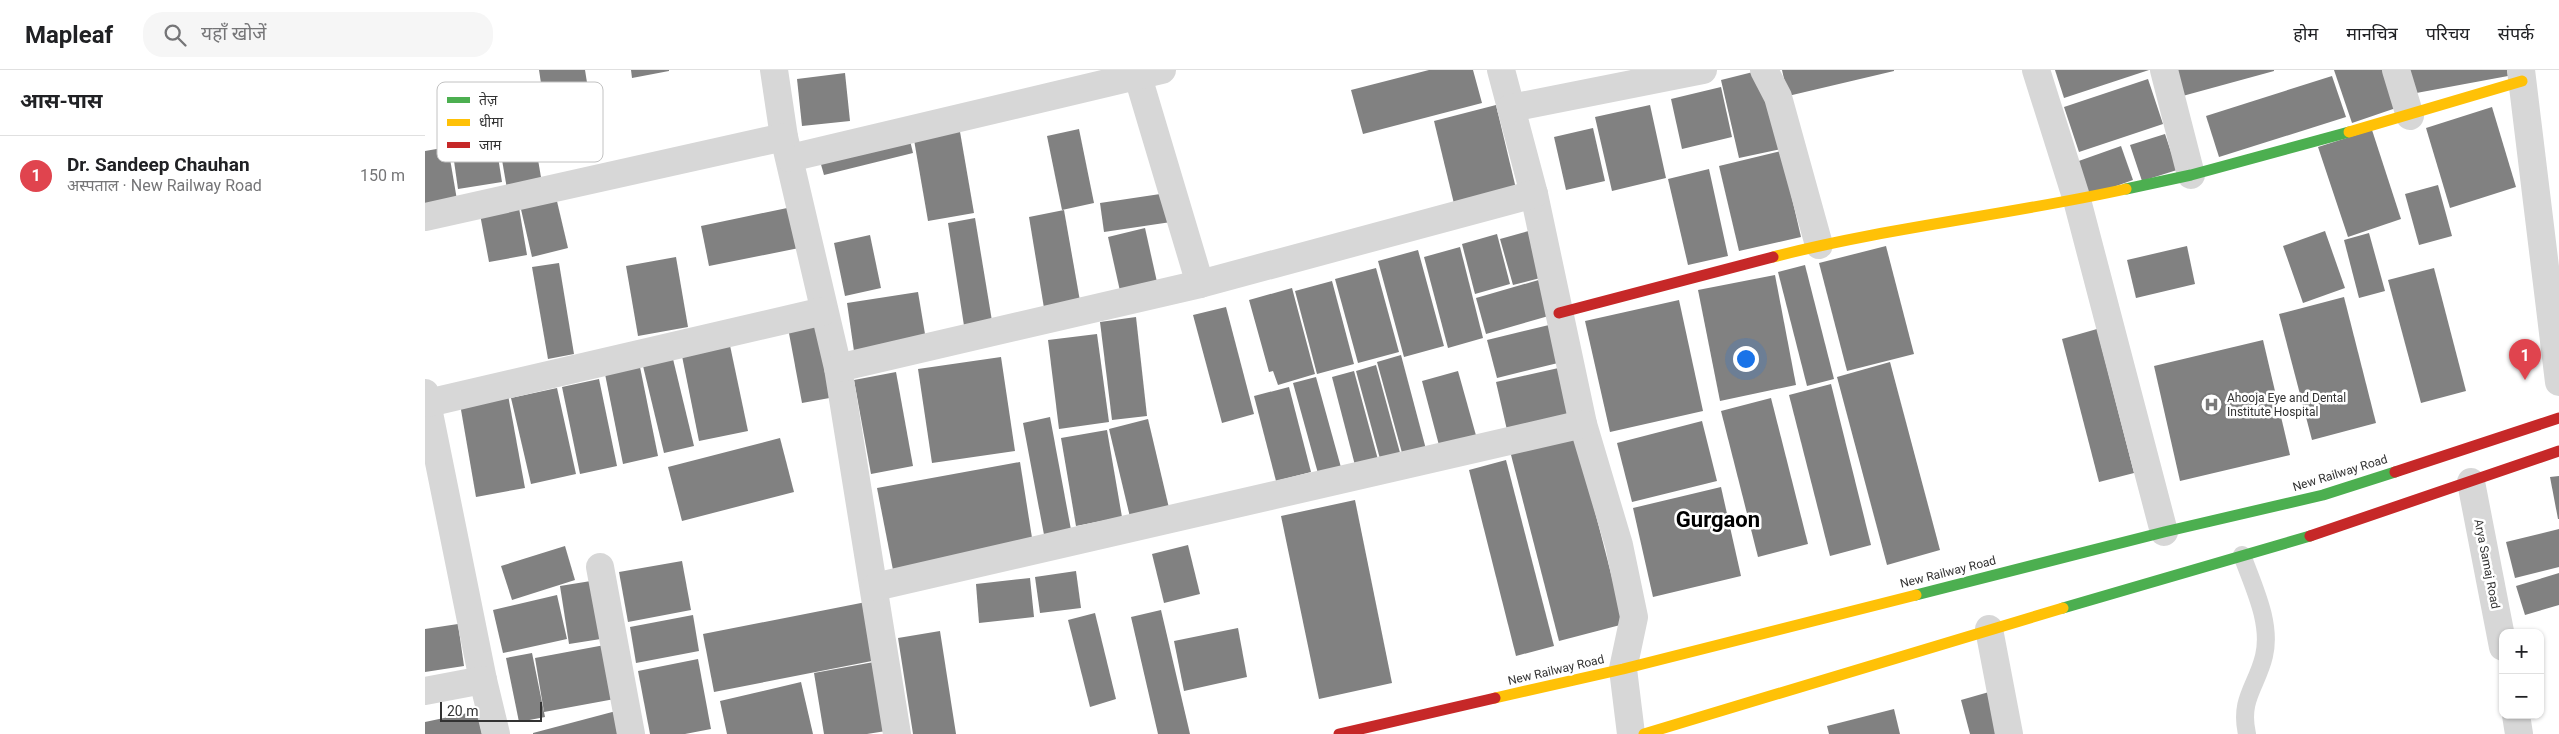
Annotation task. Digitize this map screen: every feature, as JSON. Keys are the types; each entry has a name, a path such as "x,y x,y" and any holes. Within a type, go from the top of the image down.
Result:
{"main road":[{"path":"1559,312 1819,245 2077,200 2191,175 2410,116 2521,76"},
{"name":"New Railway Road","path":"1339,734 1623,669 2164,532 2323,495 2559,418"},
{"path":"1644,734 1989,629 2335,528 2559,451"}],"street":[{"path":"774,70 787,148 823,311 839,368 897,734"},
{"path":"1501,70 1534,194 1583,424 1619,545 1633,617 1623,669 1631,734"},
{"path":"1511,108 1654,75 1703,70"},
{"path":"1764,70 1777,97 1819,245"},
{"path":"2035,70 2077,200 2164,532"},
{"path":"2164,70 2191,175"},
{"path":"2396,70 2410,116"},
{"path":"425,216 787,148 1145,72 1200,284"},
{"path":"2521,76 2559,382"},
{"path":"839,368 1200,284 1534,194"},
{"path":"496,734 432,461 426,398 823,311"},
{"path":"875,588 1583,424"},
{"name":"Arya Samaj Road","path":"2471,482 2500,629"},
{"path":"600,567 631,734"},
{"path":"1989,629 2009,734"},
{"path":"425,692 483,680"},
{"path":"2517,719 2519,734"}],"lane":[{"path":"2242,555 2262,614 2264,631 2264,656 2250,688 2244,719 2247,734"}],"building":[{"path":"539,70 585,70 587,82 541,82"},
{"path":"631,70 669,70 669,71 632,78"},
{"path":"1429,70 1473,70 1482,103 1363,134 1351,90"},
{"path":"1761,70 1781,149 1739,158 1721,80"},
{"path":"1782,70 1894,70 1894,71 1788,96"},
{"path":"2055,70 2149,70 2064,98"},
{"path":"2172,70 2274,70 2274,71 2179,97"},
{"path":"2334,70 2383,70 2396,108 2352,123"},
{"path":"2406,70 2507,70 2508,76 2411,94"},
{"path":"845,73 850,121 802,126 797,79"},
{"path":"2332,76 2346,117 2219,157 2206,116"},
{"path":"2148,79 2163,124 2079,152 2064,107"},
{"path":"1721,87 1732,137 1682,149 1671,99"},
{"path":"1496,105 1518,197 1456,212 1434,121"},
{"path":"1650,105 1666,178 1612,191 1595,117"},
{"path":"2492,107 2516,187 2450,208 2426,128"},
{"path":"959,126 974,213 928,221 913,134"},
{"path":"1593,128 1605,181 1566,190 1554,137"},
{"path":"1079,129 1094,203 1062,210 1047,136"},
{"path":"2372,130 2401,219 2348,237 2318,147"},
{"path":"908,132 913,153 824,175 818,154"},
{"path":"2165,134 2177,170 2142,181 2130,145"},
{"path":"2121,146 2133,180 2085,197 2073,163"},
{"path":"437,149 437,162 451,162 457,200 425,205 425,151"},
{"path":"1781,151 1801,237 1739,251 1719,166"},
{"path":"454,162 499,162 502,182 458,189"},
{"path":"502,162 538,162 542,183 507,189"},
{"path":"1709,169 1728,256 1688,265 1668,179"},
{"path":"2438,185 2452,236 2419,245 2405,194"},
{"path":"1167,193 1171,222 1104,232 1100,203"},
{"path":"556,197 568,248 532,257 520,205"},
{"path":"518,202 527,255 489,262 479,209"},
{"path":"792,207 799,248 709,266 701,226"},
{"path":"1064,210 1080,301 1044,308 1029,217"},
{"path":"975,218 993,327 965,332 948,223"},
{"path":"1145,228 1159,291 1122,300 1108,237"},
{"path":"1532,230 1544,277 1513,285 1500,239"},
{"path":"2325,231 2345,288 2303,303 2283,246"},
{"path":"2369,233 2385,291 2359,298 2344,240"},
{"path":"1497,234 1510,284 1475,294 1462,244"},
{"path":"870,235 881,288 845,296 834,243"},
{"path":"1886,246 1914,354 1847,371 1819,263"},
{"path":"2187,246 2195,284 2136,298 2127,260"},
{"path":"1460,247 1483,338 1448,348 1424,257"},
{"path":"1418,250 1444,346 1404,357 1378,261"},
{"path":"676,257 688,327 638,336 626,266"},
{"path":"559,263 574,354 548,359 532,267"},
{"path":"1805,265 1834,379 1807,386 1778,272"},
{"path":"1376,268 1399,352 1358,363 1335,279"},
{"path":"2434,268 2466,391 2421,403 2388,280"},
{"path":"1775,275 1796,385 1720,401 1698,290"},
{"path":"1542,279 1552,315 1486,334 1476,298"},
{"path":"1332,281 1354,364 1317,374 1295,291"},
{"path":"1292,288 1315,374 1278,385 1273,371 1269,372 1249,300"},
{"path":"918,292 927,346 855,358 847,303"},
{"path":"2344,297 2376,423 2312,440 2279,314"},
{"path":"1679,300 1703,411 1610,432 1585,321"},
{"path":"1226,307 1254,414 1222,423 1193,315"},
{"path":"1136,317 1147,416 1112,420 1100,322"},
{"path":"821,321 835,397 802,403 788,328"},
{"path":"1549,325 1558,363 1497,378 1487,340"},
{"path":"2097,329 2134,473 2099,482 2062,339"},
{"path":"1097,334 1109,422 1059,429 1048,340"},
{"path":"728,336 748,431 699,441 680,346"},
{"path":"2263,340 2290,455 2180,481 2154,366"},
{"path":"1401,355 1427,453 1404,460 1377,362"},
{"path":"1001,357 1015,451 932,463 918,369"},
{"path":"673,359 694,446 664,453 643,366"},
{"path":"1890,362 1940,550 1887,565 1837,377"},
{"path":"1376,365 1402,460 1382,466 1356,371"},
{"path":"640,367 658,456 623,464 605,374"},
{"path":"1563,367 1574,415 1507,430 1496,382"},
{"path":"1354,371 1380,467 1357,473 1332,377"},
{"path":"1458,371 1477,439 1440,449 1422,381"},
{"path":"896,372 913,466 871,474 854,380"},
{"path":"1316,377 1342,471 1319,477 1293,383"},
{"path":"599,379 617,466 580,474 562,387"},
{"path":"1831,384 1871,545 1830,556 1789,395"},
{"path":"1289,387 1311,472 1276,481 1254,396"},
{"path":"557,388 576,474 531,484 511,398"},
{"path":"508,395 525,488 476,497 460,404"},
{"path":"1771,398 1808,544 1758,557 1721,411"},
{"path":"1050,417 1072,535 1045,540 1023,423"},
{"path":"1148,419 1169,508 1130,517 1109,429"},
{"path":"1702,421 1717,481 1632,502 1617,443"},
{"path":"1107,430 1122,517 1076,526 1061,438"},
{"path":"1575,434 1624,624 1559,641 1510,451"},
{"path":"780,438 794,492 682,521 668,467"},
{"path":"1506,460 1554,646 1516,656 1469,470"},
{"path":"1020,462 1033,544 893,570 877,488"},
{"path":"2559,476 2559,519 2558,519 2550,477"},
{"path":"1721,487 1741,576 1653,597 1633,508"},
{"path":"1355,500 1392,683 1319,699 1281,516"},
{"path":"2559,529 2559,567 2515,578 2506,542"},
{"path":"1188,545 1200,594 1164,603 1152,554"},
{"path":"565,546 575,580 512,600 501,566"},
{"path":"682,561 691,610 628,622 619,572"},
{"path":"1076,571 1081,608 1040,613 1035,577"},
{"path":"2559,573 2559,605 2525,615 2516,586"},
{"path":"1030,578 1034,617 979,623 976,584"},
{"path":"597,580 607,638 569,644 560,586"},
{"path":"557,595 567,639 503,653 493,610"},
{"path":"866,602 877,660 714,692 703,634"},
{"path":"1161,610 1190,734 1158,734 1131,617"},
{"path":"1095,613 1116,699 1090,707 1068,620"},
{"path":"693,615 699,651 636,663 630,627"},
{"path":"458,624 464,666 425,672 425,629"},
{"path":"1238,628 1247,677 1184,691 1174,641"},
{"path":"940,631 956,734 913,734 898,638"},
{"path":"610,644 620,698 544,712 535,658"},
{"path":"532,653 545,717 519,722 506,658"},
{"path":"698,659 711,729 685,734 650,734 638,671"},
{"path":"874,662 886,731 867,734 824,734 814,673"},
{"path":"801,682 813,734 727,734 720,701"},
{"path":"1989,692 1999,734 1970,734 1961,700"},
{"path":"1894,709 1900,734 1829,734 1827,726"},
{"path":"477,711 482,734 425,734 425,722"},
{"path":"616,711 622,734 533,734 533,733"}],"traffic: fast":[{"path":"2126,189 2191,175 2349,132"},
{"path":"1916,595 2164,532 2323,495 2395,472"},
{"path":"2063,608 2310,536"}],"traffic: slow":[{"path":"2349,132 2522,81"},
{"path":"1773,257 1861,237 2126,189"},
{"path":"1495,698 1623,669 1916,595"},
{"path":"1644,734 2063,608"}],"traffic: jam":[{"path":"1559,313 1773,257"},
{"path":"2395,472 2559,418"},
{"path":"2310,536 2559,451"},
{"path":"1339,734 1495,698"}],"place":[{"name":"Dr. Sandeep Chauhan","path":"2525,380"},
{"name":"Ahooja Eye and Dental Institute Hospital","path":"2211,405"}],"district":[{"name":"Gurgaon","path":"1718,519"}]}
